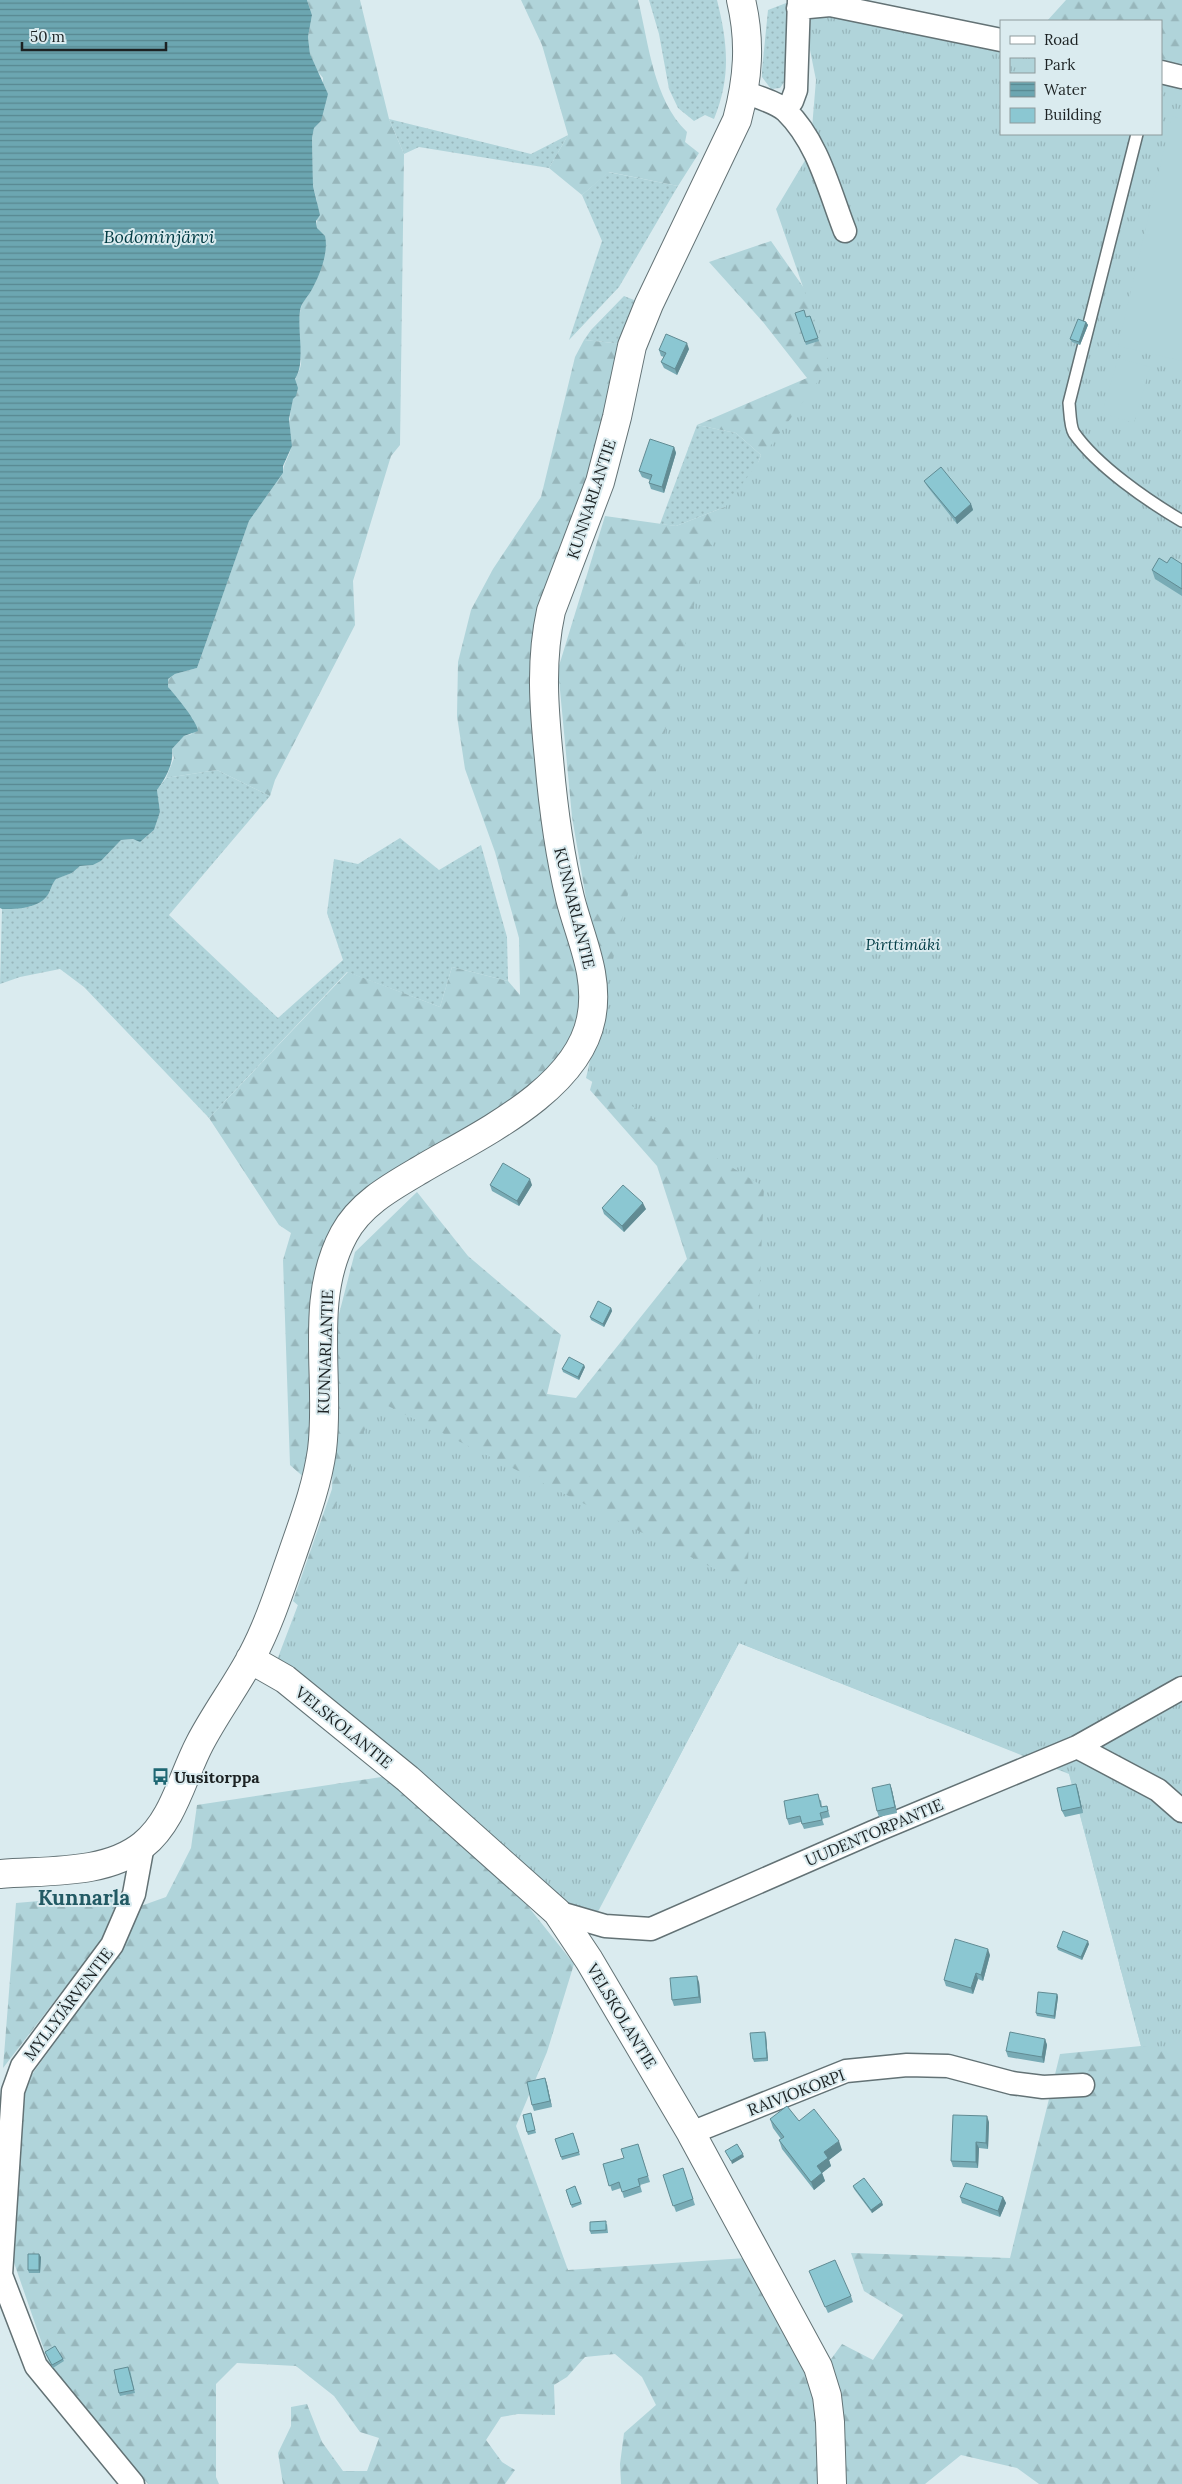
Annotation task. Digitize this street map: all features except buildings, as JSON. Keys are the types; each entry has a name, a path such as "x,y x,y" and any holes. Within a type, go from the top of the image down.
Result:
{"main road":[{"name":"KUNNARLANTIE","path":"0,1874 103,1864 125,1856 143,1845 158,1831 170,1810 199,1745 250,1659 269,1622 314,1492 322,1448 327,1286 333,1258 344,1234 355,1217 388,1188 490,1128 536,1098 573,1060 590,1024 594,1003 593,979 586,949 571,902 555,818 544,702 543,660 546,634 550,611 600,482 617,417 632,346 649,304 724,152 737,120 744,92 748,58 747,37 740,0"},
{"name":"VELSKOLANTIE","path":"250,1659 285,1679 408,1779 557,1912 589,1960 691,2133 818,2367 830,2413 832,2484"}],"street":[{"path":"785,110 792,101 796,90 799,4 830,6 1000,40"},
{"path":"1162,72 1182,77"},
{"path":"744,92 785,110 805,134 824,174 845,231"},
{"name":"UUDENTORPANTIE","path":"557,1912 604,1926 651,1929 873,1832 1077,1747 1182,1688"},
{"path":"1077,1747 1158,1790 1182,1811"},
{"name":"MYLLYJÄRVENTIE","path":"133,2484 36,2366 1,2275 2,2226 13,2091 22,2066 112,1945 134,1894 143,1845"},
{"name":"RAIVIOKORPI","path":"691,2133 846,2071 907,2065 948,2066 1012,2082 1043,2086 1083,2085"}],"lane":[{"path":"1137,135 1069,403 1073,432 1096,456 1144,498 1182,521"}],"green space":[{"path":"307,0 360,0 389,119 404,154 400,445 391,456 353,581 355,625 275,780 270,796 217,770 166,778 174,758 172,749 184,736 192,734 193,719 168,687 168,679 175,674 197,668 249,521 283,473 291,448 290,422 292,399 301,361 299,316 304,301 308,296 321,234 317,228 317,201 313,186 312,138 314,128 321,121 323,78 315,68 310,54 308,37 312,15"},
{"path":"521,0 638,0 649,52 659,87 676,119 687,132 685,142 699,153 678,186 609,172 582,195 549,168 568,135 542,45"},
{"path":"649,0 717,0 724,31 726,60 723,89 714,119 705,115 694,121 678,108 669,89 659,34"},
{"path":"794,0 787,78 780,88 771,89 762,77 768,10"},
{"name":"Pirttimäki","path":"800,0 1000,33 1000,135 1162,135 1162,60 1182,64 1182,2053 1141,2046 1069,1773 739,1643 591,1925 277,1660 376,1400 747,1585 764,1187 586,1078 706,552 717,538 709,536 712,525 830,365 776,209 810,152 816,80"},
{"path":"1066,0 1182,0 1182,64 1162,60 1162,20 1048,20"},
{"path":"1172,116 1182,119 1182,361 1118,346"},
{"path":"389,119 531,154 568,135 549,168 419,147 404,154"},
{"path":"608,172 678,186 619,287 569,340 602,241 582,195"},
{"name":"Pirttimäki","path":"771,241 818,308 1182,614 1182,2484 1039,2484 1017,2468 961,2455 925,2484 844,2484 829,2362 842,2344 873,2360 903,2315 864,2291 851,2253 1010,2258 1060,2054 1141,2046 1069,1774 739,1643 640,1831 370,1667 293,1601 332,1489 338,1318 355,1252 417,1192 468,1256 561,1335 547,1394 576,1398 687,1259 657,1166 590,1090 601,1050 603,997 572,817 558,669 605,516 676,526 745,499 761,455 736,433 697,425 807,378 763,322 709,262"},
{"path":"624,296 639,302 624,344 584,340 591,330"},
{"path":"584,340 624,344 598,463 542,616 583,969 582,1017 552,1071 341,1224 307,1480 290,1465 283,1260 291,1233 279,1225 209,1118 348,972 440,1007 452,967 508,981 520,995 519,938 495,852 465,769 457,716 458,662 471,610 493,569 541,497 575,357"},
{"path":"1118,358 1150,367 1134,423 1102,413"},
{"path":"697,425 736,433 761,455 745,499 676,526 660,524"},
{"path":"217,770 270,796 169,915 278,1018 343,960 327,913 334,859 358,864 400,838 439,870 481,845 507,937 508,981 452,967 440,1007 347,972 209,1118 84,987 60,969 20,977 0,984 2,909 30,907 49,893 55,879 72,873 80,866 93,865 101,861 121,840 133,839 141,841 154,830 160,812 157,790 166,778"},
{"path":"388,1776 527,1905 574,1964 547,2052 516,2126 568,2270 746,2258 807,2371 816,2398 820,2484 621,2484 620,2464 624,2433 656,2405 642,2377 615,2354 585,2357 567,2377 554,2385 555,2415 518,2414 501,2417 486,2440 502,2462 515,2470 505,2484 283,2484 278,2453 291,2426 291,2407 307,2404 322,2442 343,2471 367,2471 379,2438 360,2432 334,2396 296,2366 237,2363 216,2384 216,2477 219,2484 148,2484 49,2364 10,2251 23,2087 117,1956 138,1907 166,1897 191,1848 197,1805"},
{"path":"120,1894 101,1941 3,2068 16,1903"}],"water":[{"name":"Bodominjärvi","path":"0,0 307,0 312,15 308,37 310,54 328,94 321,121 314,128 312,138 313,186 320,215 316,221 317,228 325,236 326,250 317,279 300,311 301,356 295,379 298,388 293,399 289,419 292,446 283,466 283,473 249,521 197,668 175,674 168,679 168,687 190,715 198,731 184,736 172,749 172,760 169,770 157,790 160,812 154,830 140,842 133,839 121,840 101,861 93,865 80,866 72,873 56,879 49,893 40,902 28,907 8,909 0,908"}],"place":[{"name":"Uusitorppa","path":"160,1777"}],"district":[{"name":"Kunnarla","path":"84,1897"}]}
